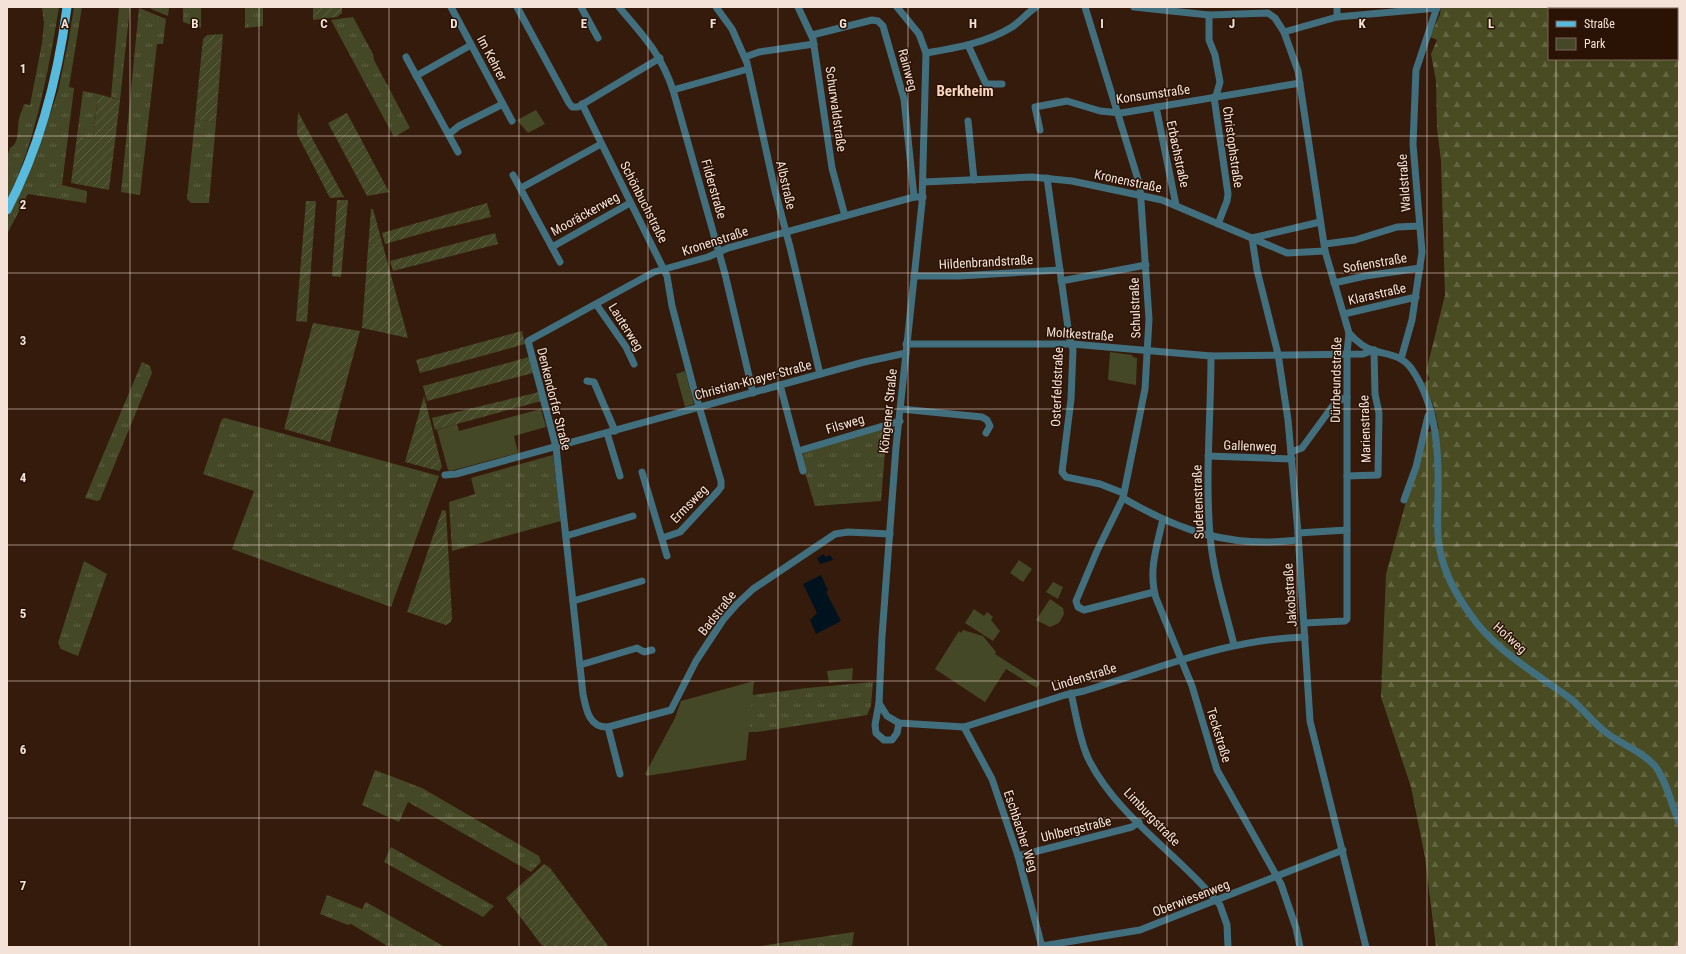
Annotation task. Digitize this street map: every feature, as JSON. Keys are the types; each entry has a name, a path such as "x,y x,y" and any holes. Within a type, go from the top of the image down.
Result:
{"main road":[{"path":"7,210 27,167 43,119 56,72 67,7"}],"street":[{"name":"Im Kehrer","path":"451,7 512,121"},
{"path":"517,7 569,103 574,107 582,104 660,58"},
{"path":"580,7 598,38"},
{"name":"Filderstraße","path":"619,7 643,34 660,58 673,90 719,252 754,393"},
{"name":"Albstraße","path":"716,7 732,29 745,57 775,191 820,374"},
{"name":"Schurwaldstraße","path":"798,7 812,35 832,168 845,216"},
{"name":"Köngener Straße","path":"897,7 920,34 926,53 923,197 906,344 890,534 882,636 879,703 875,728 879,738 886,741 892,740 898,733 899,723"},
{"path":"926,53 968,45 985,40 1013,26 1036,7"},
{"name":"Schulstraße","path":"1085,7 1116,113 1140,186 1149,301 1146,389 1123,496 1079,590 1076,604 1084,610 1154,592"},
{"path":"1134,7 1209,15"},
{"path":"1337,7 1337,17"},
{"path":"1284,32 1337,17 1437,8"},
{"name":"Waldstraße","path":"1401,359 1412,320 1422,252 1413,144 1416,70 1437,8"},
{"name":"Dürrbeundstraße","path":"1209,15 1264,12 1271,14 1284,32 1295,62 1300,83 1325,248 1349,333 1347,353 1347,620 1304,623"},
{"name":"Christophstraße","path":"1209,15 1209,40 1215,55 1220,82 1215,97 1228,194 1227,201 1218,224"},
{"name":"Rainweg","path":"812,35 872,20 878,21 883,26 904,99 914,197"},
{"path":"745,57 759,52 814,44"},
{"path":"968,45 986,84 1002,84"},
{"path":"416,76 471,46"},
{"path":"406,57 458,152"},
{"path":"673,90 748,69"},
{"name":"Konsumstraße","path":"1040,130 1035,107 1067,101 1116,113 1300,83"},
{"path":"449,134 459,126 503,104"},
{"name":"Schönbuchstraße","path":"582,104 668,278 672,306 699,408"},
{"name":"Erbachstraße","path":"1156,107 1176,205"},
{"path":"968,121 974,180"},
{"path":"521,188 601,144"},
{"name":"Mooräckerweg","path":"513,175 521,188 536,221 560,262"},
{"name":"Kronenstraße","path":"924,182 1047,178 1140,195 1176,205 1287,253 1325,248 1397,227 1419,226"},
{"name":"Osterfeldstraße","path":"1047,178 1073,350 1071,399 1062,470 1066,477 1092,482 1123,496"},
{"name":"Kronenstraße","path":"528,341 650,274 719,252 845,216 914,197 923,197"},
{"name":"Mooräckerweg","path":"552,247 630,203"},
{"path":"1252,238 1320,222"},
{"name":"Jakobstraße","path":"1252,238 1257,270 1278,354 1292,459 1312,728 1366,947"},
{"path":"1062,281 1146,265"},
{"name":"Sofienstraße","path":"1334,283 1365,276 1420,268"},
{"name":"Hildenbrandstraße","path":"914,276 959,276 1060,270"},
{"name":"Klarastraße","path":"1344,314 1416,297"},
{"name":"Lauterweg","path":"596,304 626,347 634,364"},
{"path":"1349,333 1360,343 1374,350 1391,354 1401,359"},
{"name":"Denkendorfer Straße","path":"528,341 556,446 584,699 589,716 593,723 600,727 608,727"},
{"name":"Moltkestraße","path":"906,344 1072,344 1211,356 1347,353 1363,354 1374,350"},
{"name":"Marienstraße","path":"1347,476 1378,475 1379,413 1375,394 1374,350"},
{"name":"Christian-Knayer-Straße","path":"445,475 456,474 820,374 906,353"},
{"name":"Sudetenstraße","path":"1211,356 1208,456 1210,536 1216,578 1234,645"},
{"name":"Hofweg","path":"1401,359 1414,373 1431,412 1438,470 1438,529 1440,551 1456,589 1469,613 1486,634 1511,656 1571,699 1602,730 1652,763 1662,778 1679,822"},
{"path":"587,381 594,382 615,431"},
{"path":"780,385 803,471"},
{"name":"Gallenweg","path":"1291,452 1302,448 1335,404 1347,397"},
{"name":"Ermsweg","path":"662,538 680,532 721,487 721,481 699,408"},
{"path":"901,409 982,417 987,420 990,426 986,433"},
{"path":"1404,500 1416,467 1428,415 1431,412"},
{"name":"Filsweg","path":"798,451 900,421"},
{"path":"607,433 620,476"},
{"name":"Gallenweg","path":"1208,456 1292,459"},
{"name":"Ermsweg","path":"642,472 667,556"},
{"path":"1123,496 1163,519 1210,536 1226,540 1251,542 1346,530"},
{"path":"566,536 633,516"},
{"name":"Teckstraße","path":"1163,519 1153,565 1154,592 1182,659 1219,774 1277,876 1294,923 1300,947"},
{"name":"Badstraße","path":"608,727 671,710 696,661 723,620 744,596 773,575 839,533 890,534"},
{"path":"573,601 642,581"},
{"name":"Lindenstraße","path":"899,723 964,727 1071,693 1090,689 1182,659 1234,645 1305,637"},
{"path":"580,665 637,648 644,652 652,650"},
{"name":"Limburgstraße","path":"1071,693 1082,741 1093,767 1120,803 1216,900 1222,908 1226,920 1228,947"},
{"path":"879,703 886,716 899,723"},
{"path":"608,727 620,774"},
{"name":"Eschbacher Weg","path":"964,727 990,773 1018,856 1042,946"},
{"name":"Uhlbergstraße","path":"1018,856 1132,827 1139,822"},
{"name":"Oberwiesenweg","path":"1042,946 1140,930 1343,850"}],"green space":[{"path":"42,7 59,7 40,106 26,154 7,201 7,157 10,148 17,139 19,119 24,104 30,105 42,43 44,23"},
{"path":"74,7 82,7 69,87 74,88 62,185 87,191 86,203 28,194 7,234 7,218 35,158 58,91"},
{"path":"119,7 130,7 120,100 111,97"},
{"path":"151,7 169,7 168,16 151,9"},
{"path":"183,7 201,7 201,28 183,22"},
{"path":"245,7 263,7 263,26 245,28"},
{"path":"313,7 342,7 342,13 337,17 313,20"},
{"path":"1441,7 1679,7 1679,947 1436,947 1425,857 1411,787 1381,697 1386,574 1425,433 1439,429 1434,407 1424,383 1430,379 1426,372 1445,295 1441,161 1437,128 1436,81 1431,54 1437,40 1430,37 1440,14"},
{"path":"139,8 166,19 163,44 157,44 140,195 121,192"},
{"path":"353,17 410,128 394,137 331,20"},
{"path":"223,34 216,122 195,119 203,39 207,35"},
{"path":"83,91 98,94 93,139 77,136"},
{"path":"98,94 120,100 109,190 71,183 77,136 93,139"},
{"path":"536,110 545,124 528,133 517,120"},
{"path":"298,112 344,197 330,198 297,134"},
{"path":"347,113 389,192 367,196 328,123"},
{"path":"195,119 216,122 209,203 191,203 187,199"},
{"path":"337,200 348,200 341,277 332,276"},
{"path":"306,201 316,201 307,322 296,321"},
{"path":"487,203 491,217 431,231 385,244 382,233"},
{"path":"371,209 373,209 408,338 362,328"},
{"path":"495,233 498,244 393,271 390,261"},
{"path":"313,323 360,331 330,442 284,429"},
{"path":"522,331 525,344 420,373 416,360"},
{"path":"1110,352 1132,355 1133,357 1137,358 1136,385 1108,380"},
{"path":"529,357 533,373 427,401 423,386"},
{"path":"142,362 150,366 152,373 100,500 97,501 85,498"},
{"path":"685,371 694,404 685,407 676,374"},
{"path":"539,392 541,401 435,430 432,418"},
{"path":"424,396 442,467 439,471 405,462"},
{"path":"541,409 546,427 514,436 518,453 450,471 448,470 437,430 457,424 459,431"},
{"path":"225,418 439,476 391,607 232,549 254,491 203,474 222,419"},
{"path":"887,427 881,501 815,506 801,459 803,453"},
{"path":"553,455 561,521 452,551 449,502 475,494 471,478"},
{"path":"442,510 446,511 452,617 451,622 446,625 407,612"},
{"path":"1019,560 1032,569 1023,582 1010,573"},
{"path":"84,561 107,574 78,656 61,649 58,643"},
{"path":"1053,582 1063,587 1058,599 1046,592"},
{"path":"1050,599 1063,608 1064,614 1059,623 1050,627 1036,620"},
{"path":"974,609 984,616 987,612 993,617 991,620 1000,631 993,641 965,623"},
{"path":"963,630 983,636 996,652 995,654 1040,683 1037,688 1006,669 985,702 935,669 959,631 961,633"},
{"path":"853,668 852,680 829,683 827,671"},
{"path":"754,681 746,760 647,776 645,774 675,718 681,701"},
{"path":"873,682 871,706 867,715 757,732 748,732 752,695"},
{"path":"375,770 422,788 539,856 541,862 531,872 408,802 399,822 362,805"},
{"path":"391,847 494,906 483,917 384,862"},
{"path":"544,864 550,868 609,947 543,947 506,898"},
{"path":"327,895 362,909 366,902 445,947 389,947 351,924 348,925 320,914"},
{"path":"854,932 852,947 754,947"}],"water":[{"path":"824,554 825,557 830,555 833,560 820,564 817,558"},
{"path":"821,575 828,590 826,592 841,621 816,634 810,620 817,613 803,584"}],"district":[{"name":"Berkheim","path":"965,91"}]}
